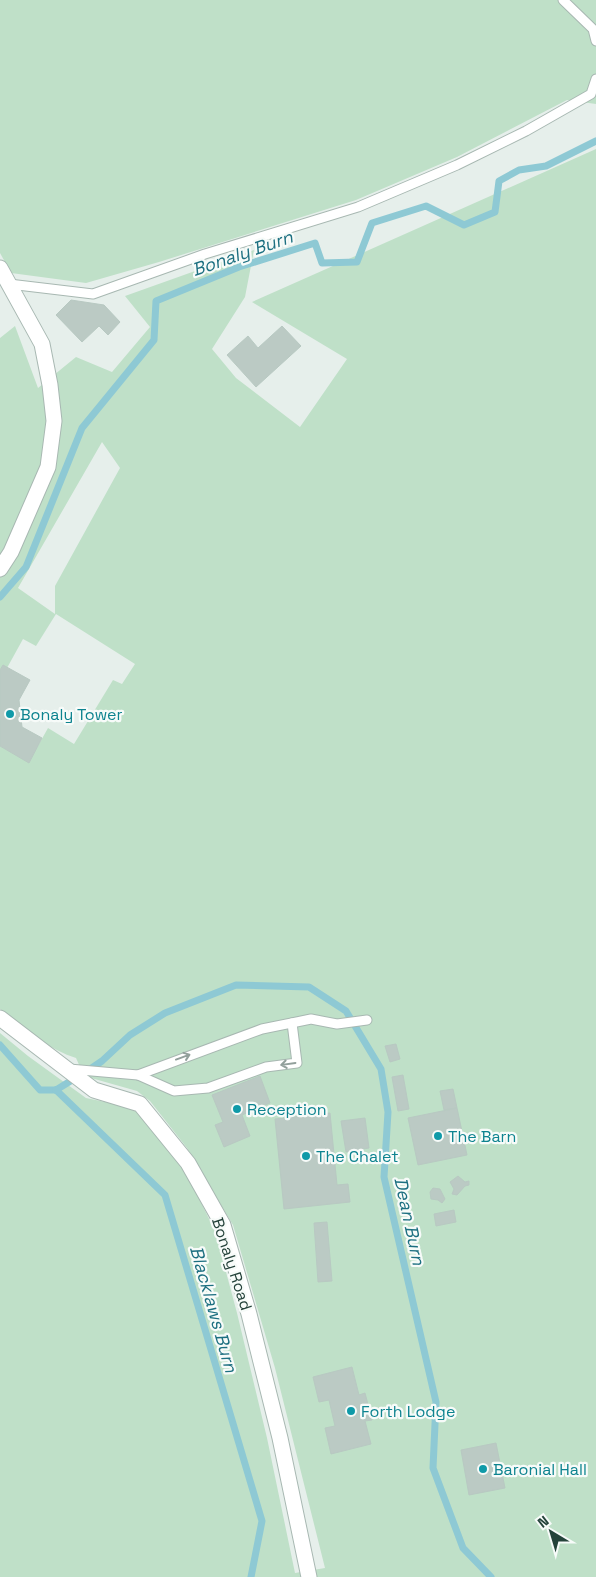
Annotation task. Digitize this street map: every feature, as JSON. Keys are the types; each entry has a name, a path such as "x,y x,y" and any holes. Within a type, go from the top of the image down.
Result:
{"street":[{"path":"0,268 42,344 50,385 54,421 48,467 11,552 0,569"},
{"name":"Bonaly Road","path":"0,1018 75,1073 94,1090 140,1104 188,1163 223,1226 249,1314 280,1438 309,1577"}],"lane":[{"path":"563,0 593,29 596,41"},
{"path":"9,284 93,294 205,254 358,207 457,166 526,131 591,94 596,79"},
{"path":"138,1075 262,1029 311,1019 337,1024 367,1020"},
{"path":"75,1073 97,1071 138,1075 174,1091 208,1088 266,1067 297,1063 292,1023"}],"green space":[{"path":"0,0 596,0 596,104 567,100 457,157 356,200 159,262 86,283 11,273 0,253"},
{"path":"596,149 596,1577 0,1577 0,1033 86,1098 139,1109 183,1166 215,1231 267,1438 295,1573 325,1568 275,1368 233,1225 187,1148 150,1101 137,1091 84,1076 76,1058 46,1044 0,1009 0,746 29,762 48,728 74,744 113,680 122,684 135,664 56,614 36,646 23,639 7,668 3,665 0,670 0,338 15,326 38,388 76,357 112,372 150,327 125,296 254,250 245,297 212,349 236,378 300,427 347,359 252,302","holes":["102,442 120,468 55,586 55,614 18,588"]}],"building":[{"path":"71,300 104,305 120,322 108,335 99,326 82,342 56,315"},
{"path":"282,326 301,346 256,387 227,355 248,336 258,348"},
{"name":"Bonaly Tower","path":"3,665 30,680 19,700 22,727 42,738 29,763 0,746 0,670"},
{"path":"396,1044 400,1059 390,1062 385,1046"},
{"path":"403,1075 409,1109 398,1111 392,1077"},
{"name":"Reception","path":"260,1076 270,1103 242,1115 250,1136 224,1147 215,1125 223,1122 212,1095"},
{"path":"453,1089 457,1108 444,1110 440,1091"},
{"name":"The Barn","path":"457,1108 467,1155 418,1165 408,1118"},
{"name":"The Chalet","path":"330,1113 337,1185 348,1184 350,1202 284,1209 275,1119"},
{"path":"365,1118 369,1148 346,1152 341,1121"},
{"path":"458,1176 465,1182 469,1181 469,1185 465,1186 457,1195 452,1194 454,1189 450,1182"},
{"path":"433,1188 440,1189 445,1199 442,1203 431,1199 430,1192"},
{"path":"454,1210 456,1222 436,1226 434,1214"},
{"path":"327,1222 332,1281 318,1282 314,1223"},
{"name":"Forth Lodge","path":"352,1367 359,1395 365,1393 372,1420 365,1421 371,1444 331,1454 325,1428 335,1426 329,1400 319,1402 313,1377"},
{"name":"Baronial Hall","path":"496,1443 505,1488 469,1495 461,1450"}],"waterway":[{"name":"Bonaly Burn","path":"0,597 26,567 82,428 154,340 156,301 239,267 315,243 322,263 357,262 372,223 426,206 464,225 495,212 499,181 519,170 546,166 596,141"},
{"name":"Dean Burn","path":"86,1072 102,1061 130,1035 165,1013 236,985 309,987 346,1011 381,1069 388,1112 384,1177 436,1402 433,1468 463,1548 491,1577"},
{"path":"0,1045 40,1090 56,1090"},
{"name":"Dean Burn","path":"56,1090 77,1077"},
{"name":"Blacklaws Burn","path":"56,1090 165,1195 262,1521 251,1577"}],"place":[{"name":"Bonaly Tower","path":"10,714"},
{"name":"Reception","path":"237,1109"},
{"name":"The Barn","path":"438,1136"},
{"name":"The Chalet","path":"306,1156"},
{"name":"Forth Lodge","path":"351,1411"},
{"name":"Baronial Hall","path":"483,1469"}]}
